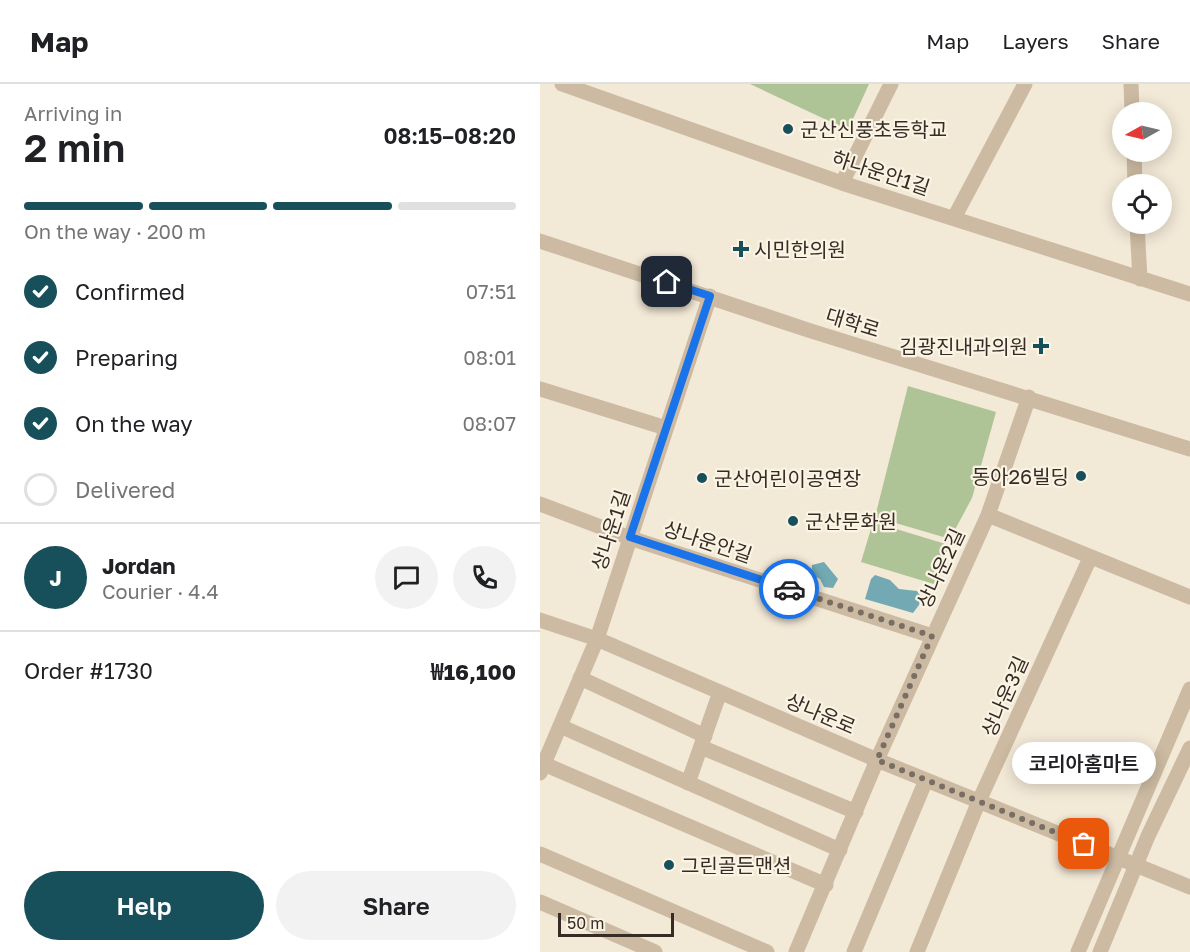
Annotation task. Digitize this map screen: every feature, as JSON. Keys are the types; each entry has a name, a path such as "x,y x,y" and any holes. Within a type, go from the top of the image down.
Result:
{"street":[{"name":"하나운안1길","path":"562,84 842,183 1190,294"},
{"path":"842,183 891,84"},
{"path":"954,218 1025,84"},
{"path":"1131,84 1132,102"},
{"path":"1138,234 1140,279"},
{"name":"대학로","path":"540,241 710,296 811,332 1029,397 1190,449"},
{"name":"상나운1길","path":"542,768 597,639 710,296"},
{"path":"540,389 666,428"},
{"name":"상나운2길","path":"796,952 877,760 988,515 1029,397"},
{"name":"상나운안길","path":"540,504 630,537 932,636"},
{"path":"988,515 1190,597"},
{"name":"상나운3길","path":"917,952 979,801 1090,558"},
{"name":"상나운로","path":"540,620 597,639 877,760 1190,887"},
{"path":"580,678 703,741 856,812"},
{"path":"1078,952 1190,689"},
{"path":"688,783 720,692"},
{"path":"560,726 840,850"},
{"path":"1100,952 1190,748"},
{"path":"542,768 826,885"},
{"path":"854,952 926,780"},
{"path":"540,854 767,952"},
{"path":"540,902 655,952"}],"green space":[{"path":"750,84 869,84 848,130"},
{"path":"908,386 996,412 972,498 950,539 875,517"},
{"path":"873,522 949,545 937,585 861,562"}],"water":[{"path":"824,562 838,579 833,588 824,587 820,579 811,574 812,565"},
{"path":"875,575 890,580 899,589 917,591 921,597 913,613 865,599 871,579"}],"way so far":[{"path":"789,589 932,636 877,760 1084,844"}],"place":[{"name":"군산신풍초등학교","path":"788,129"},
{"name":"시민한의원","path":"741,249"},
{"name":"김광진내과의원","path":"1041,346"},
{"name":"동아26빌딩","path":"1081,476"},
{"name":"군산어린이공연장","path":"702,478"},
{"name":"군산문화원","path":"793,521"},
{"name":"코리아홈마트","path":"1084,844"},
{"name":"그린골든맨션","path":"669,865"}],"route":[{"path":"667,282 710,296 630,537 789,589"}]}
